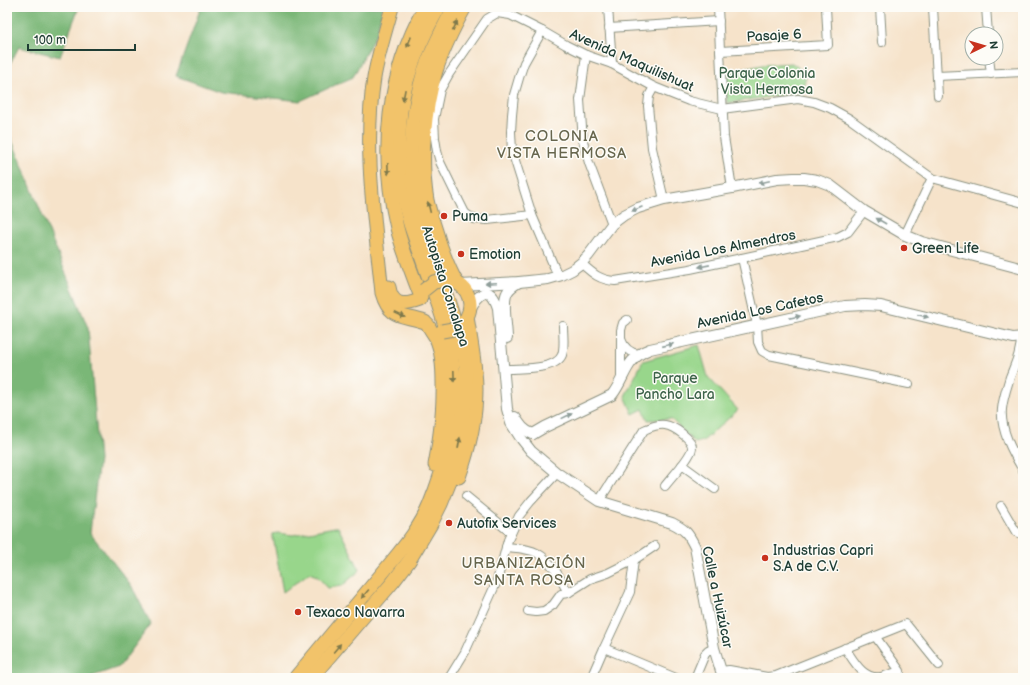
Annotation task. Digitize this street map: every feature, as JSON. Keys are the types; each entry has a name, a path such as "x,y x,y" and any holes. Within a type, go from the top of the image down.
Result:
{"highway":[{"path":"392,7 374,77 371,107 370,147 372,185 382,293 385,302 390,309 398,315 419,319 434,329 442,331 450,330 466,317"},
{"path":"393,582 432,539 449,507 468,451 474,417 476,390 474,359 466,317 469,298 465,290 454,283 434,282 422,295 409,304 398,303 392,298 390,292 377,159 377,129 381,81 399,7"},
{"path":"377,580 426,497 432,480 442,420 443,371 438,345 436,338 420,311 422,295 406,258 397,228 388,181 390,116 395,84 403,56 417,22 426,7"},
{"name":"Autopista Comalapa","path":"295,678 377,580 420,523 428,508 449,442 453,415 454,384 451,347 443,319 409,222 401,181 400,167 400,127 407,81 419,47 439,7"},
{"name":"Autopista Comalapa","path":"311,678 393,582 409,561 431,524 446,490 455,463 465,402 466,374 463,349 420,218 414,187 412,157 414,112 425,70 438,38 454,7"},
{"path":"454,283 432,220 424,166 424,144 427,108 433,83 443,52 465,7"}],"street":[{"path":"608,7 612,64"},
{"path":"718,7 722,109 725,147 732,188"},
{"name":"Pasaje 6","path":"720,51 828,45 826,7"},
{"path":"880,7 882,42"},
{"path":"933,7 938,96"},
{"path":"986,7 987,26"},
{"name":"Avenida Maquilishuat","path":"532,215 487,220 473,219 465,213 438,158 434,119 440,90 487,18 497,13 510,15 586,55 612,64 654,86 689,101 722,109 798,99 814,102 830,108 850,119 932,178 1023,203"},
{"path":"609,28 719,21"},
{"path":"542,31 524,63 514,96 511,132 512,152 532,215 558,276"},
{"path":"586,55 580,100 583,141 589,163 612,224"},
{"path":"990,66 990,74"},
{"path":"937,76 1023,72"},
{"path":"654,86 649,96 648,106 652,148 664,200"},
{"path":"454,283 519,282 548,279 572,270 581,263 612,224 624,215 638,208 664,200 778,179 804,178 817,180 830,185 864,211 905,235 922,242 1023,269"},
{"path":"905,235 932,178"},
{"name":"Avenida Los Almendros","path":"581,263 595,276 606,280 615,281 690,269 831,239 848,232 864,211"},
{"path":"742,258 757,325 758,342 762,351 769,355 909,384"},
{"path":"519,282 507,292 505,299 511,402 513,412 521,427 530,433"},
{"name":"Calle a Huizúcar","path":"466,317 476,298 483,293 487,293 492,296 497,304 508,415 513,427 531,451 557,473 599,501 672,523 682,528 689,534 695,547 714,648 722,675"},
{"name":"Avenida Los Cafetos","path":"639,354 650,349 845,306 873,305 1013,338 1022,338"},
{"path":"621,380 622,326 627,320"},
{"path":"509,369 545,366 559,359 562,354 564,340 563,326"},
{"path":"1022,338 1019,352 1004,397 1002,414 1010,447 1023,470"},
{"path":"513,427 521,432 530,433 612,395 618,388 631,362 639,354 628,350 622,343 621,339"},
{"path":"599,501 644,430 653,426 664,425 672,427 690,440 692,445 692,450 665,486"},
{"path":"530,433 531,451"},
{"path":"682,465 715,489"},
{"path":"449,678 465,652 497,581 508,540 519,516 557,473"},
{"path":"466,496 511,533"},
{"path":"1001,506 1016,532 1023,532"},
{"path":"528,611 544,611 553,605 561,594 568,593 590,579 608,573 634,560 655,546"},
{"path":"506,547 524,549 538,553 548,562 559,576 568,593"},
{"path":"591,678 630,592 634,560"},
{"path":"722,675 729,670 767,677 776,676 906,624 939,665"},
{"path":"845,648 855,664 867,675 879,677 900,671 875,636"},
{"path":"604,648 676,678"},
{"path":"695,678 705,654 714,648"}],"green space":[{"path":"7,7 79,7 60,57 19,47 7,69"},
{"path":"201,7 383,7 377,32 353,77 300,101 221,92 176,76"},
{"name":"Parque Colonia Vista Hermosa","path":"792,63 807,74 801,94 796,93 727,103 726,73 762,65"},
{"path":"7,128 88,328 99,460 90,533 131,585 151,624 119,667 87,678 7,678"},
{"name":"Parque Pancho Lara","path":"699,345 708,377 738,410 703,441 695,443 671,419 648,420 643,409 633,414 625,396 643,361"},
{"path":"338,527 360,570 342,586 328,588 317,576 309,573 283,592 273,534 293,535"}],"place":[{"name":"Puma","path":"444,216"},
{"name":"Green Life","path":"904,248"},
{"name":"Emotion","path":"461,254"},
{"name":"Autofix Services","path":"449,523"},
{"name":"Industrias Capri S.A de C.V.","path":"765,558"},
{"name":"Texaco Navarra","path":"298,612"}],"district":[{"name":"COLONIA VISTA HERMOSA","path":"562,144"},
{"name":"URBANIZACIÓN SANTA ROSA","path":"524,572"}]}
